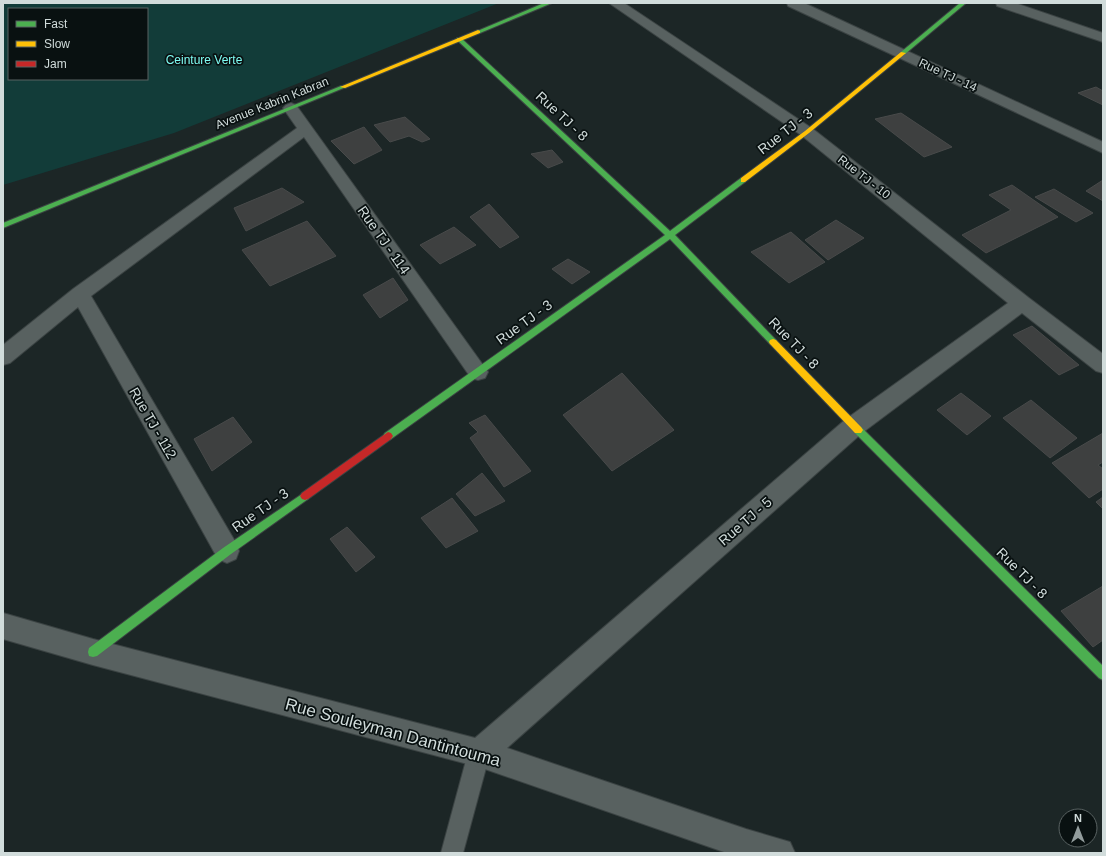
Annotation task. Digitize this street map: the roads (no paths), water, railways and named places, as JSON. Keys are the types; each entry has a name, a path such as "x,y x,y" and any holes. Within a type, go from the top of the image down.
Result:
{"street":[{"name":"Avenue Kabrin Kabran","path":"3,226 550,3"},
{"name":"Rue TJ - 10","path":"615,3 807,132 1022,303 1103,365"},
{"name":"Rue TJ - 14","path":"793,3 1103,148"},
{"name":"Rue TJ - 3","path":"93,652 226,551 670,235 807,132 963,3"},
{"path":"1002,3 1103,38"},
{"name":"Rue TJ - 8","path":"459,39 670,235 854,426 1103,674"},
{"name":"Rue TJ - 114","path":"291,108 478,372"},
{"path":"3,357 80,294 306,129"},
{"name":"Rue TJ - 112","path":"80,294 226,551"},
{"name":"Rue TJ - 5","path":"479,753 854,426 1022,303"},
{"name":"Rue Souleyman Dantintouma","path":"3,626 93,652 479,753 746,844 780,853"}],"lane":[{"path":"452,853 479,753"}],"park label":[{"name":"Ceinture Verte","path":"204,60"}]}
